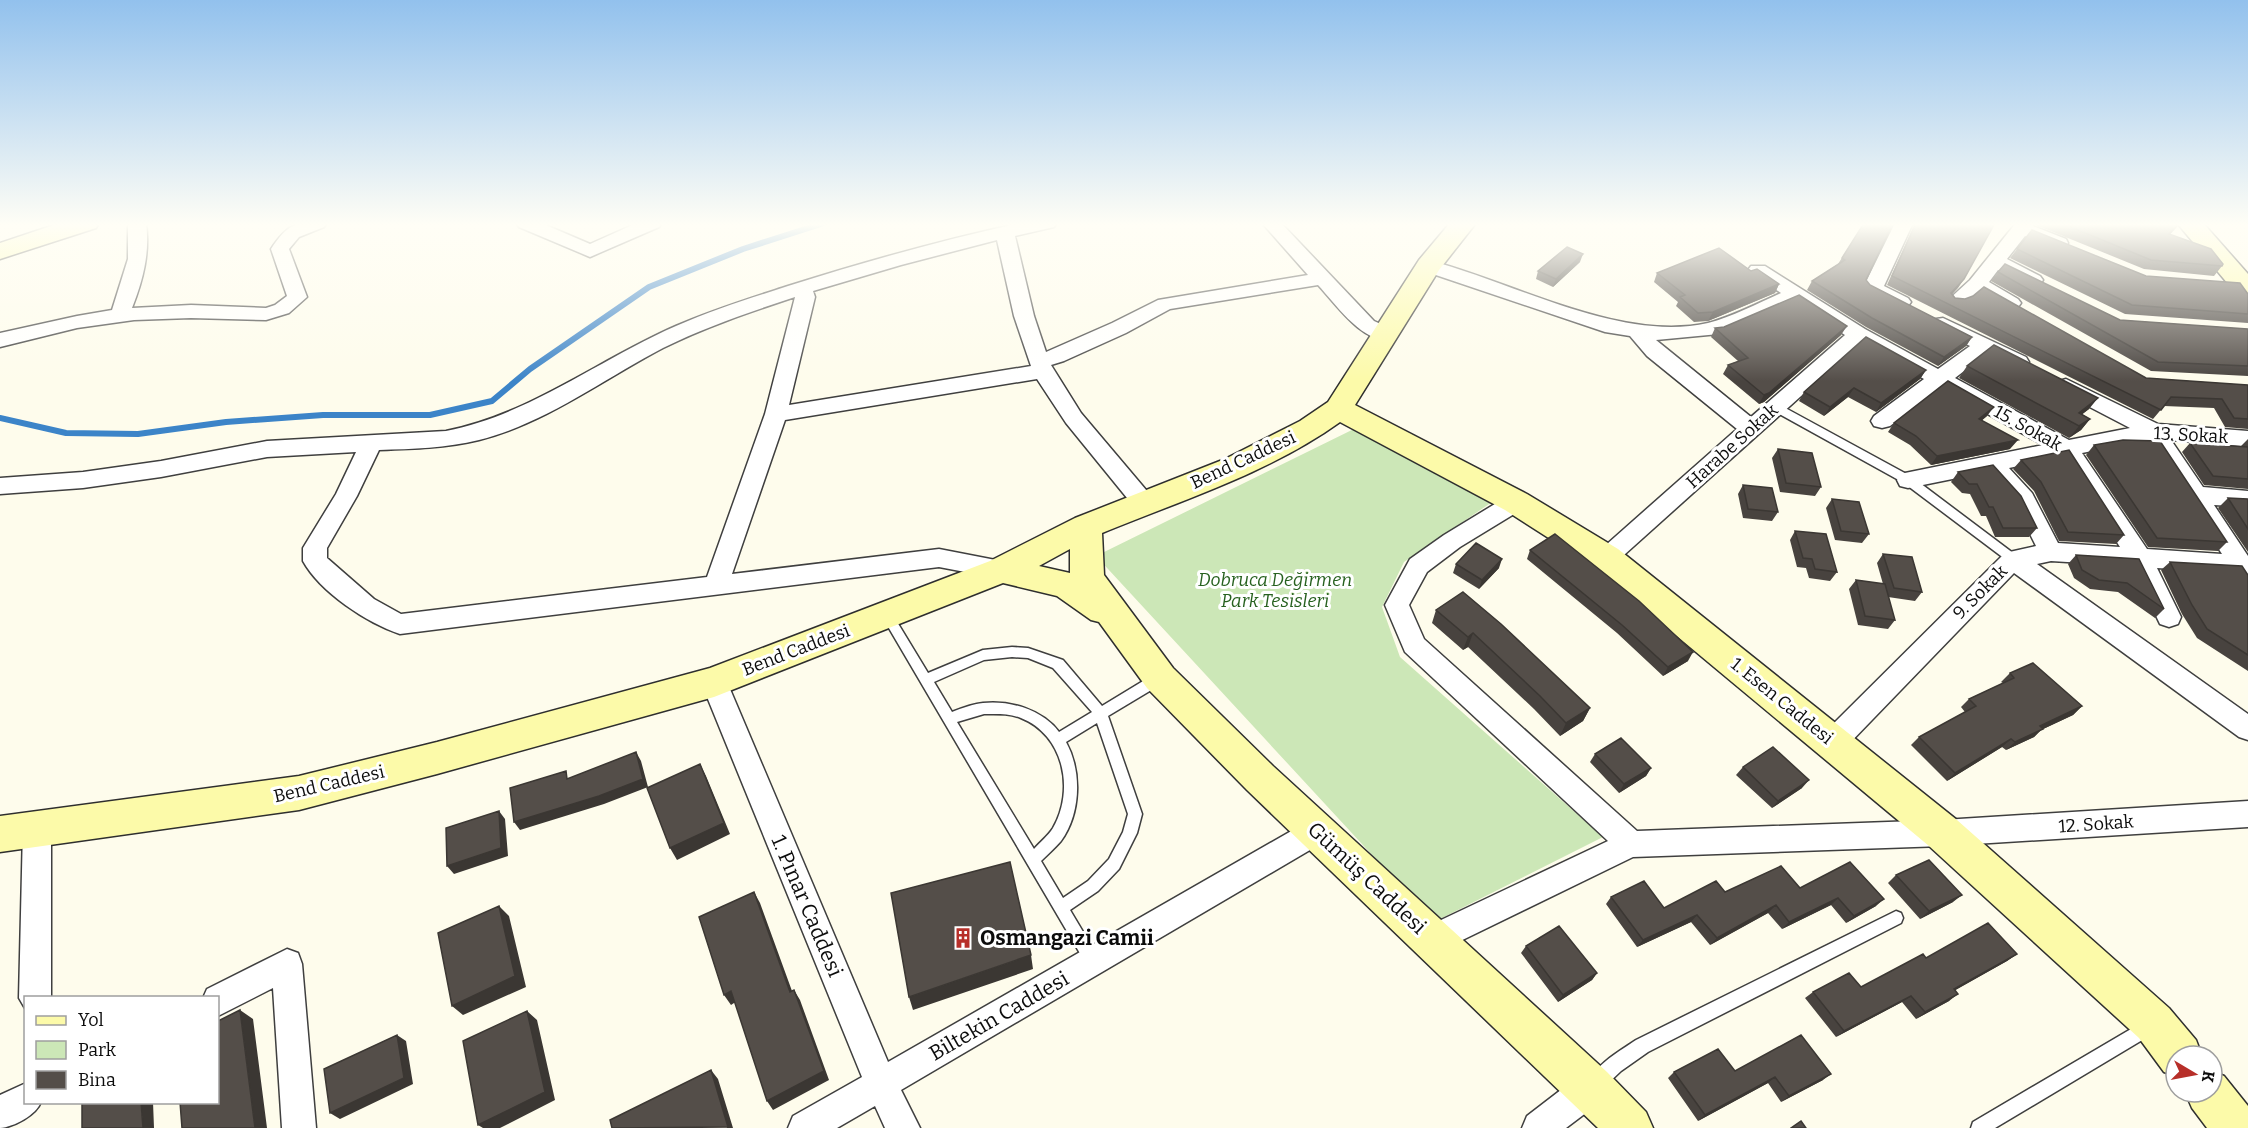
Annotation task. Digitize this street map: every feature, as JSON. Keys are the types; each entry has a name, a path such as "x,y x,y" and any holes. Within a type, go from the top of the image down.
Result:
{"main road":[{"name":"Bend Caddesi","path":"0,834 299,793 714,682 1002,570 1086,526 1236,467 1311,428 1338,409 1422,276"},
{"name":"1. Esen Caddesi","path":"1338,409 1516,502 1606,558 1943,833 2154,1023 2171,1044"},
{"path":"1086,526 1087,577 1114,618"},
{"path":"1002,570 1067,585 1114,618"},
{"name":"Gümüş Caddesi","path":"1114,618 1160,678 1260,778 1591,1088 1630,1128"},
{"path":"2217,1104 2236,1128"}],"street":[{"path":"120,315 134,276"},
{"path":"0,340 74,322 120,315 189,310 270,314 287,309 297,297 289,276"},
{"path":"0,486 105,477 267,449 446,439 491,429 525,415 681,332 741,308 841,276"},
{"path":"1015,276 1028,331 1041,366 1065,405 1144,503"},
{"path":"1322,276 1367,326 1385,334"},
{"path":"1457,276 1593,321 1636,332 1678,334 1712,329 1796,294"},
{"name":"15. Sokak","path":"1767,276 1858,334 2068,449 2139,557 2169,616"},
{"path":"1879,276 1873,288 2154,431 2246,568"},
{"path":"1957,301 1984,276"},
{"path":"2025,276 2047,286"},
{"path":"776,414 1041,366 1165,304 1324,278"},
{"path":"1977,284 2026,312"},
{"path":"716,586 776,414 806,297 802,288"},
{"path":"1636,332 1654,351 1752,429"},
{"name":"Harabe Sokak","path":"1606,558 1858,334"},
{"path":"1882,421 1984,345"},
{"name":"13. Sokak","path":"1908,480 2154,431 2248,439"},
{"path":"371,444 346,496 315,548 315,561 355,599 389,621 400,624 939,558 1002,570"},
{"path":"1992,464 2024,499 2051,552"},
{"path":"2196,495 2248,499"},
{"path":"1433,939 1631,844 1414,645 1397,605 1418,566 1452,541 1516,502"},
{"name":"9. Sokak","path":"1833,742 2013,559 2051,552 2139,557 2246,568"},
{"path":"2013,559 2248,729"},
{"name":"1. Pınar Caddesi","path":"714,682 881,1083 903,1128"},
{"name":"12. Sokak","path":"1631,844 1943,833 2248,814"},
{"path":"35,996 37,829"},
{"name":"Biltekin Caddesi","path":"805,1128 1317,831"},
{"path":"219,999 287,964 299,1128"},
{"path":"1539,1128 1591,1088"},
{"path":"0,1113 24,1100"}],"lane":[{"path":"1776,407 1908,480 2013,559"},
{"path":"887,615 1093,962"},
{"path":"926,680 983,655 1029,653 1058,663 1101,714 1135,814 1130,833 1114,864 1093,886 1061,908"},
{"path":"1059,739 1160,678"},
{"path":"949,719 976,710 1008,709 1033,717 1059,739 1070,762 1070,796 1056,836 1032,859"},
{"path":"1591,1088 1615,1065 1642,1046 1896,918"},
{"path":"1978,1128 2154,1023"}],"green space":[{"name":"Dobruca Değirmen Park Tesisleri","path":"1360,426 1492,502 1404,562 1382,607 1400,657 1603,837 1434,922 1096,556"}],"building":[{"path":"1660,276 1767,276 1779,284 1713,312 1698,313 1680,297 1685,295"},
{"path":"1820,276 1868,276 1866,280 1870,285 1972,337 1944,357 1872,318 1812,281"},
{"path":"1892,276 1966,276 1951,293 1955,298 1965,299 1973,296 1984,287 2146,378 2248,385 2248,419 2234,418 2222,399 2171,397 2161,410"},
{"path":"2004,276 2029,276 2120,320 2248,329 2248,366 2158,362"},
{"path":"2072,276 2145,276 2240,283 2248,294 2248,314 2132,305"},
{"path":"1799,295 1847,326 1764,395 1728,365 1748,358 1715,328 1724,327"},
{"path":"1866,337 1926,370 1881,403 1854,388 1830,407 1804,392"},
{"path":"1994,345 2098,398 2079,413 2090,419 2079,426 1967,366"},
{"path":"1948,381 1994,407 1979,419 2018,440 1937,456 1916,436 1894,423"},
{"path":"2123,440 2160,441 2227,542 2157,538 2094,445"},
{"path":"2190,443 2248,447 2248,479 2213,476"},
{"path":"1778,449 1812,453 1821,487 1786,483"},
{"path":"2069,450 2124,535 2068,532 2041,482 2021,460"},
{"path":"1993,465 2021,496 2037,528 2003,528 1993,507 1989,507 1977,484 1969,484 1958,472"},
{"path":"1743,485 1772,488 1778,512 1748,509"},
{"path":"2228,498 2248,499 2248,529"},
{"path":"1832,499 1859,502 1869,534 1841,531"},
{"path":"1795,531 1826,534 1837,572 1815,569 1812,559 1803,558"},
{"path":"1555,534 1639,601 1693,652 1668,667 1622,625 1530,550"},
{"path":"1476,543 1502,559 1482,580 1456,564"},
{"path":"1883,554 1912,557 1922,592 1894,588"},
{"path":"2076,555 2139,559 2164,609 2127,583 2099,580 2082,570"},
{"path":"2170,562 2242,566 2248,575 2248,655 2207,629"},
{"path":"1856,580 1885,584 1895,620 1865,616"},
{"path":"1463,592 1501,624 1590,708 1566,723 1473,633 1468,637 1436,610"},
{"path":"2033,663 2082,706 2040,726 2043,729 2015,742 2011,739 1955,773 1919,737 1976,706 1969,699 2014,678 2010,673"},
{"path":"1621,738 1651,768 1624,784 1595,754"},
{"path":"1773,747 1809,780 1778,801 1743,767"},
{"path":"636,752 643,779 599,796 514,822 510,788 566,771 567,779"},
{"path":"700,764 724,823 670,848 647,788"},
{"path":"499,811 501,848 447,866 446,828"},
{"path":"1929,860 1962,895 1929,911 1896,875"},
{"name":"Osmangazi Camii","path":"1010,862 1031,955 909,997 891,893"},
{"path":"1850,862 1884,899 1854,916 1838,898 1789,922 1776,905 1717,938 1697,915 1643,940 1611,897 1644,881 1664,908 1716,881 1725,892 1781,866 1800,888"},
{"path":"754,892 790,992 794,990 824,1071 767,1101 731,991 724,995 699,917"},
{"path":"499,906 515,976 452,1006 438,933"},
{"path":"1988,923 2017,954 1954,989 1958,994 1925,1012 1911,996 1844,1031 1813,992 1849,973 1861,987 1923,954 1926,958"},
{"path":"1559,926 1597,973 1563,995 1526,946"},
{"path":"240,1010 255,1128 182,1128 180,1104 219,1104 219,1020"},
{"path":"527,1011 545,1092 478,1125 463,1041"},
{"path":"397,1035 404,1078 330,1113 324,1069"},
{"path":"1801,1035 1831,1074 1789,1096 1775,1077 1705,1115 1674,1072 1718,1049 1735,1071"},
{"path":"711,1070 728,1127 612,1128 610,1120"},
{"path":"82,1104 141,1104 143,1128 82,1128"},
{"path":"1801,1121 1806,1128 1791,1128"}],"waterway":[{"path":"0,418 66,433 138,434 226,422 323,415 430,415 492,401 530,369 649,287 677,276"}],"place":[{"name":"Osmangazi Camii","path":"963,938"}]}
